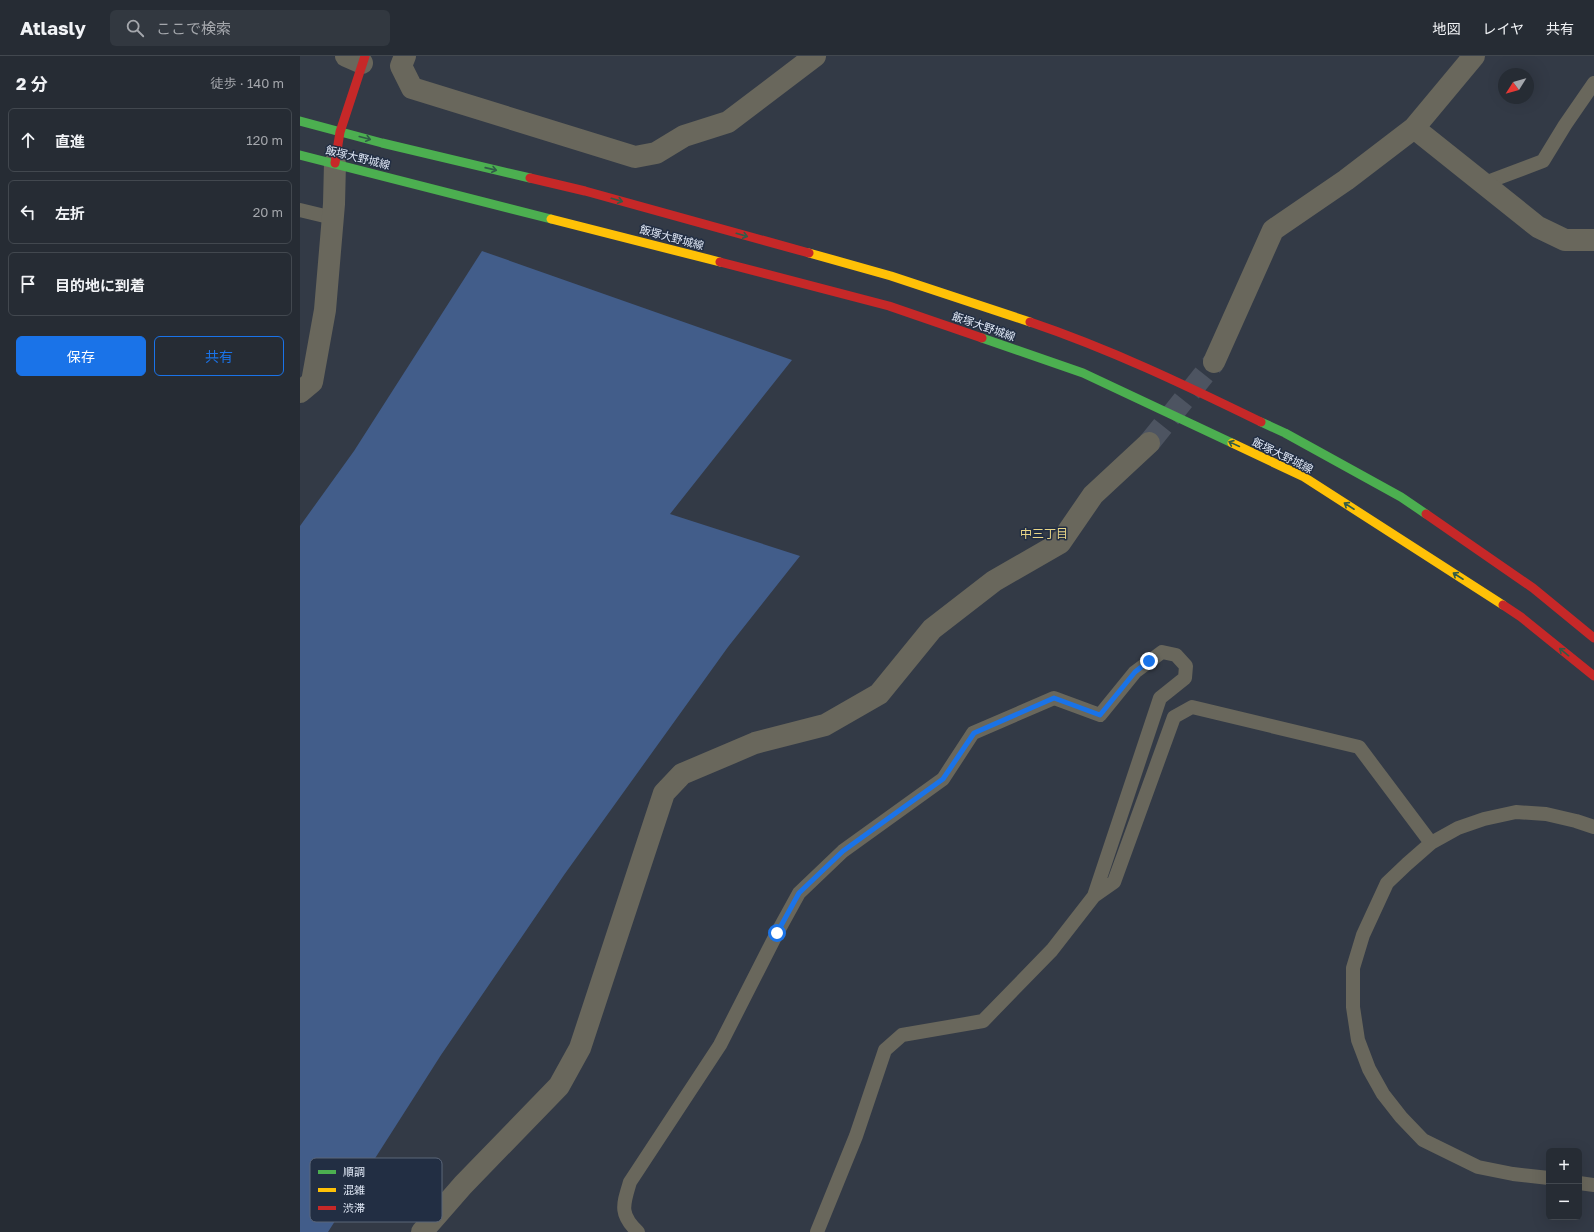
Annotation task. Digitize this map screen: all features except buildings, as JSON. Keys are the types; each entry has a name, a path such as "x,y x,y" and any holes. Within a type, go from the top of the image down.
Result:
{"main road":[{"path":"336,163 340,132 358,58"},
{"name":"飯塚大野城線","path":"300,121 382,143 585,192 891,276 1075,337 1153,370 1285,433 1401,497 1533,588 1594,638"},
{"name":"飯塚大野城線","path":"300,156 336,163 889,306 1083,373 1304,477 1521,617 1594,676"}],"street":[{"path":"405,56 401,66 412,88 636,157 656,153 684,136 728,122 815,56"},
{"path":"1214,362 1273,230 1346,180 1414,128 1474,56"},
{"path":"1414,128 1482,184 1538,227 1565,240 1594,240"},
{"path":"300,392 312,382 325,310 336,163"},
{"path":"442,1209 463,1185 559,1086 580,1048 664,793 682,774 755,742 825,725 879,694 932,629 994,581 1060,543 1093,494 1149,443"},
{"path":"422,1232 431,1222"}],"lane":[{"path":"1482,184 1543,161 1565,125 1594,83"},
{"path":"300,210 333,218"},
{"path":"638,1232 629,1223 623,1205 630,1182 720,1044 799,893 843,851 943,779 974,733 1054,698 1100,715 1135,672 1162,652 1176,655 1186,666 1184,678 1160,698 1094,896"},
{"path":"817,1232 856,1136 885,1050 902,1035 983,1021 1052,950 1094,896 1114,882 1174,717 1192,707 1359,747 1431,843"},
{"path":"1546,1178 1513,1174 1478,1167 1423,1140 1401,1117 1383,1094 1369,1069 1358,1040 1353,1007 1353,968 1363,935 1388,884 1406,864 1431,843 1458,828 1484,819 1516,812 1546,814 1594,827"},
{"path":"1582,1183 1594,1185"}],"shaded area":[{"path":"482,251 792,360 670,514 800,556 728,647 564,875 441,1055 375,1158 310,1158 310,1222 334,1222 328,1232 300,1232 300,526 354,451"}],"tunnel":[{"path":"1149,443 1214,362"}],"traffic: fast":[{"path":"300,121 382,143 530,178"},
{"path":"300,155 551,219"},
{"path":"982,338 1083,373 1232,443"},
{"path":"1261,422 1285,433 1401,497 1426,514"}],"traffic: slow":[{"path":"551,219 720,262"},
{"path":"809,253 891,276 1030,322"},
{"path":"1232,443 1304,477 1503,605"}],"traffic: jam":[{"path":"335,163 340,132 365,56"},
{"path":"530,178 585,191 809,253"},
{"path":"720,262 889,306 982,338"},
{"path":"1030,322 1089,344 1176,381 1261,422"},
{"path":"1426,514 1533,588 1594,638"},
{"path":"1503,605 1521,617 1594,676"}],"district":[{"name":"中三丁目","path":"1044,533"}],"route":[{"path":"777,933 799,893 843,851 943,779 974,733 1054,698 1100,715 1135,672 1149,661"}]}
